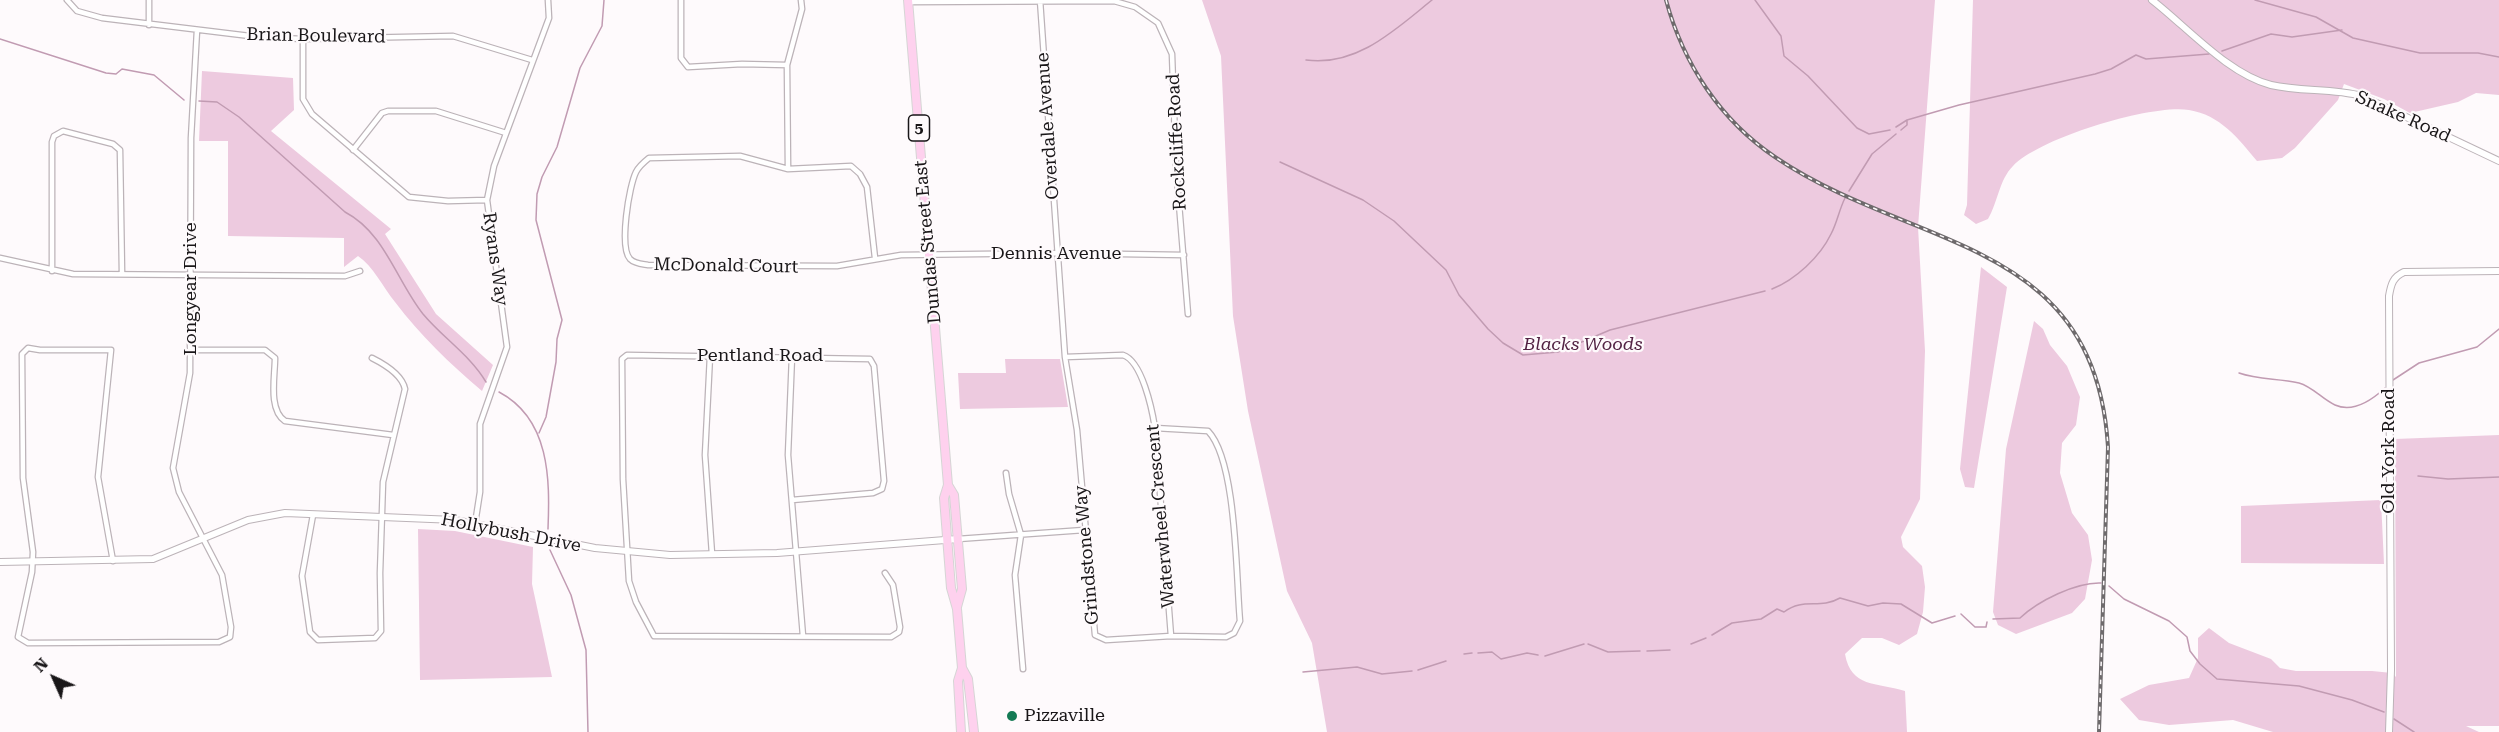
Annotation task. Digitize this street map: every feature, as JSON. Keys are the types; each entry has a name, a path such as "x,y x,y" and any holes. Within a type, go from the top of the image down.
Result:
{"main road":[{"name":"Dundas Street East","path":"908,1 948,485 944,498 947,539 951,588 957,609 962,668 958,681 961,732"},
{"name":"Dundas Street East","path":"948,485 954,495 962,589 957,609"},
{"name":"Dundas Street East","path":"962,668 968,679 974,732"}],"street":[{"name":"Brian Boulevard","path":"67,0 77,11 88,15 196,30 303,39 453,36 532,60"},
{"path":"149,0 149,24"},
{"name":"Ryans Way","path":"475,524 480,492 479,431 507,347 487,200 494,166 549,18 548,0"},
{"path":"681,0 681,58 688,67 742,64 787,65"},
{"path":"788,169 787,65 802,9 801,0"},
{"name":"Overdale Avenue","path":"1040,0 1057,253"},
{"name":"Snake Road","path":"2152,0 2236,68 2252,77 2287,88 2346,92 2362,96 2499,161"},
{"path":"908,1 1114,1"},
{"name":"Rockcliffe Road","path":"1114,1 1135,8 1158,23 1172,54 1176,167 1188,314"},
{"name":"Longyear Drive","path":"33,562 18,637 23,642 224,641 230,638 232,631 224,582 179,492 173,468 189,384 191,350 192,116 196,30"},
{"path":"303,39 303,99 306,107 353,150 409,197 448,201 487,200"},
{"path":"353,150 382,113 388,111 436,111 506,133"},
{"path":"52,271 52,142 54,136 63,131 113,144 120,150 122,274"},
{"name":"McDonald Court","path":"875,258 867,188 860,174 851,166 788,169 740,156 649,158 635,173 625,237 630,259 648,265 822,267 875,258 928,255"},
{"name":"Dennis Avenue","path":"928,255 1057,253 1184,255"},
{"name":"Grindstone Way","path":"1057,253 1065,357 1077,430 1095,635 1106,640 1171,636 1226,637 1239,627 1240,621 1228,476 1214,437 1209,431 1200,428 1155,428"},
{"path":"0,258 26,262 52,271 122,274 345,276 360,271"},
{"name":"Old York Road","path":"2389,732 2391,658 2388,296 2391,284 2397,275 2404,272 2499,271"},
{"path":"33,562 23,478 22,354 28,348 40,351 111,350 98,477 113,561"},
{"path":"191,350 265,351 275,358 275,409 285,421 393,435"},
{"name":"Pentland Road","path":"627,553 623,479 622,359 627,355 863,357 873,362 884,485 882,489 873,493 792,500"},
{"name":"Waterwheel Crescent","path":"1065,357 1123,355 1130,357 1151,407 1155,428 1171,636"},
{"path":"710,356 705,455 712,554"},
{"path":"792,356 789,442 803,636"},
{"path":"313,515 302,576 310,632 318,640 370,640 379,635 384,476 404,385 385,364 372,358"},
{"path":"1006,473 1009,494 1021,535 1015,575 1023,669"},
{"name":"Hollybush Drive","path":"0,562 153,559 266,515 441,518 564,543 627,553 712,554 796,551 958,538"},
{"path":"958,538 1084,530"},
{"path":"627,553 631,589 654,636 873,638 896,635 900,627 893,585 885,573"}],"green space":[{"name":"Blacks Woods","path":"1202,0 1935,0 1918,227 1925,351 1920,499 1901,537 1903,547 1922,566 1925,587 1923,612 1917,634 1899,645 1882,638 1862,638 1845,654 1848,665 1859,678 1866,682 1905,691 1907,732 1327,732 1312,643 1287,591 1248,411 1233,316 1221,56"},
{"path":"1973,0 2499,0 2499,95 2476,93 2458,102 2410,113 2384,99 2344,84 2338,100 2295,148 2282,158 2257,161 2228,129 2200,113 2189,110 2171,110 2123,118 2070,134 2027,155 2008,172 1988,219 1976,224 1964,215 1967,205"},
{"path":"202,71 293,78 294,110 271,131 391,229 385,234 436,314 493,365 482,391 425,338 363,260 358,256 344,267 344,238 228,236 228,141 199,141"},
{"path":"1981,267 2007,287 1974,488 1965,487 1960,469"},
{"path":"2034,321 2043,329 2050,345 2067,366 2080,397 2076,425 2062,443 2060,473 2072,513 2088,535 2092,560 2085,599 2072,613 2016,634 1998,625 1993,612 2006,449"},
{"path":"1005,359 1060,359 1068,407 960,409 958,373 1006,373"},
{"path":"2499,435 2499,726 2466,726 2479,732 2273,732 2233,720 2169,725 2139,720 2120,699 2149,685 2189,678 2198,658 2198,638 2209,628 2229,643 2271,659 2280,668 2296,671 2372,671 2392,673 2396,677 2395,439"},
{"path":"2381,500 2384,564 2241,563 2241,506"},
{"path":"418,529 455,531 533,547 532,584 552,677 420,680"}],"waterway":[{"path":"539,433 546,417 556,362 557,339 562,320 536,220 537,194 542,177 557,147 580,68 602,26 604,0"},
{"path":"1306,60 1325,61 1359,52 1390,34 1432,0"},
{"path":"1755,0 1781,36 1784,56 1808,76 1857,128 1869,134 1890,130"},
{"path":"2255,0 2316,17 2353,38 2420,53 2478,53 2499,57"},
{"path":"2222,51 2271,34 2292,37 2342,30"},
{"path":"0,39 106,73 116,74 122,69 154,75 184,100"},
{"path":"1896,127 1907,120 1959,105 2095,74 2111,69 2136,55 2146,59 2209,54"},
{"path":"199,101 217,102 239,117 345,212 359,221 389,258 423,314 472,363 486,382"},
{"path":"1901,130 1907,125 1907,121"},
{"path":"1849,191 1872,154 1896,134"},
{"path":"1280,162 1363,200 1394,221 1446,270 1459,295 1488,329 1503,343 1523,355 1558,352 1610,330 1765,291"},
{"path":"1772,289 1798,274 1814,259 1833,230 1845,198"},
{"path":"2393,380 2419,363 2477,347 2499,329"},
{"path":"2239,373 2299,383 2342,407 2362,404 2385,388"},
{"path":"499,392 516,404 528,418 537,434 547,471 548,529"},
{"path":"2418,476 2448,479 2499,477"},
{"path":"550,550 571,595 586,650 588,732"},
{"path":"1993,619 2020,618 2037,605 2069,589 2101,583"},
{"path":"2109,586 2124,599 2169,621 2187,637 2190,651 2200,664 2217,679 2299,686 2352,700 2384,712"},
{"path":"1712,635 1732,623 1761,619 1777,609 1784,612 1798,605 1825,603 1840,598 1868,606 1883,603 1901,604 1932,623 1955,616"},
{"path":"1961,614 1975,627 1986,627 1987,622"},
{"path":"1691,644 1706,638"},
{"path":"1545,656 1584,644"},
{"path":"1588,644 1608,652 1640,651"},
{"path":"1647,651 1670,650"},
{"path":"1478,653 1492,652 1501,659 1527,653 1538,655"},
{"path":"1464,654 1472,653"},
{"path":"1418,670 1446,661"},
{"path":"1303,672 1357,667 1382,674 1412,671"},
{"path":"2394,719 2414,732"}],"railway":[{"path":"1666,0 1682,46 1693,68 1721,108 1755,142 1775,157 1828,188 1938,234 1988,258 2033,287 2070,326 2096,378 2108,447 2099,732"}],"place":[{"name":"Pizzaville","path":"1012,716"}]}
